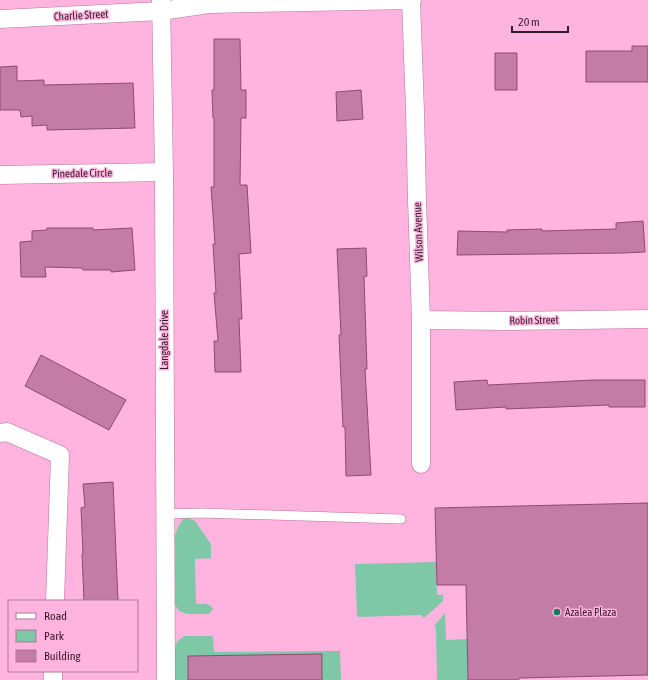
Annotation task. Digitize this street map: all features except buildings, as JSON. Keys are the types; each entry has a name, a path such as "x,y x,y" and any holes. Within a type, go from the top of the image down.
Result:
{"street":[{"name":"Charlie Street","path":"0,19 161,6 411,0"},
{"name":"Wilson Avenue","path":"411,0 421,320 421,464"},
{"name":"Langdale Drive","path":"161,6 164,172 166,680"},
{"name":"Pinedale Circle","path":"0,175 164,172"},
{"name":"Robin Street","path":"421,320 508,321 648,318"},
{"path":"0,433 7,432 60,455 55,600"}],"lane":[{"path":"165,514 201,513 401,519"}],"green space":[{"path":"188,518 195,521 211,544 211,558 195,559 196,604 210,605 213,609 209,614 187,614 179,611 174,603 174,538 183,519"},
{"path":"436,562 437,595 443,595 443,601 424,618 421,615 357,616 355,564"},
{"path":"445,613 446,640 467,639 468,680 437,680 436,628 434,626"},
{"path":"185,636 213,637 214,652 340,651 341,680 322,680 322,654 188,656 188,680 175,680 176,645 179,640"}],"place":[{"name":"Azalea Plaza","path":"557,612"}]}
